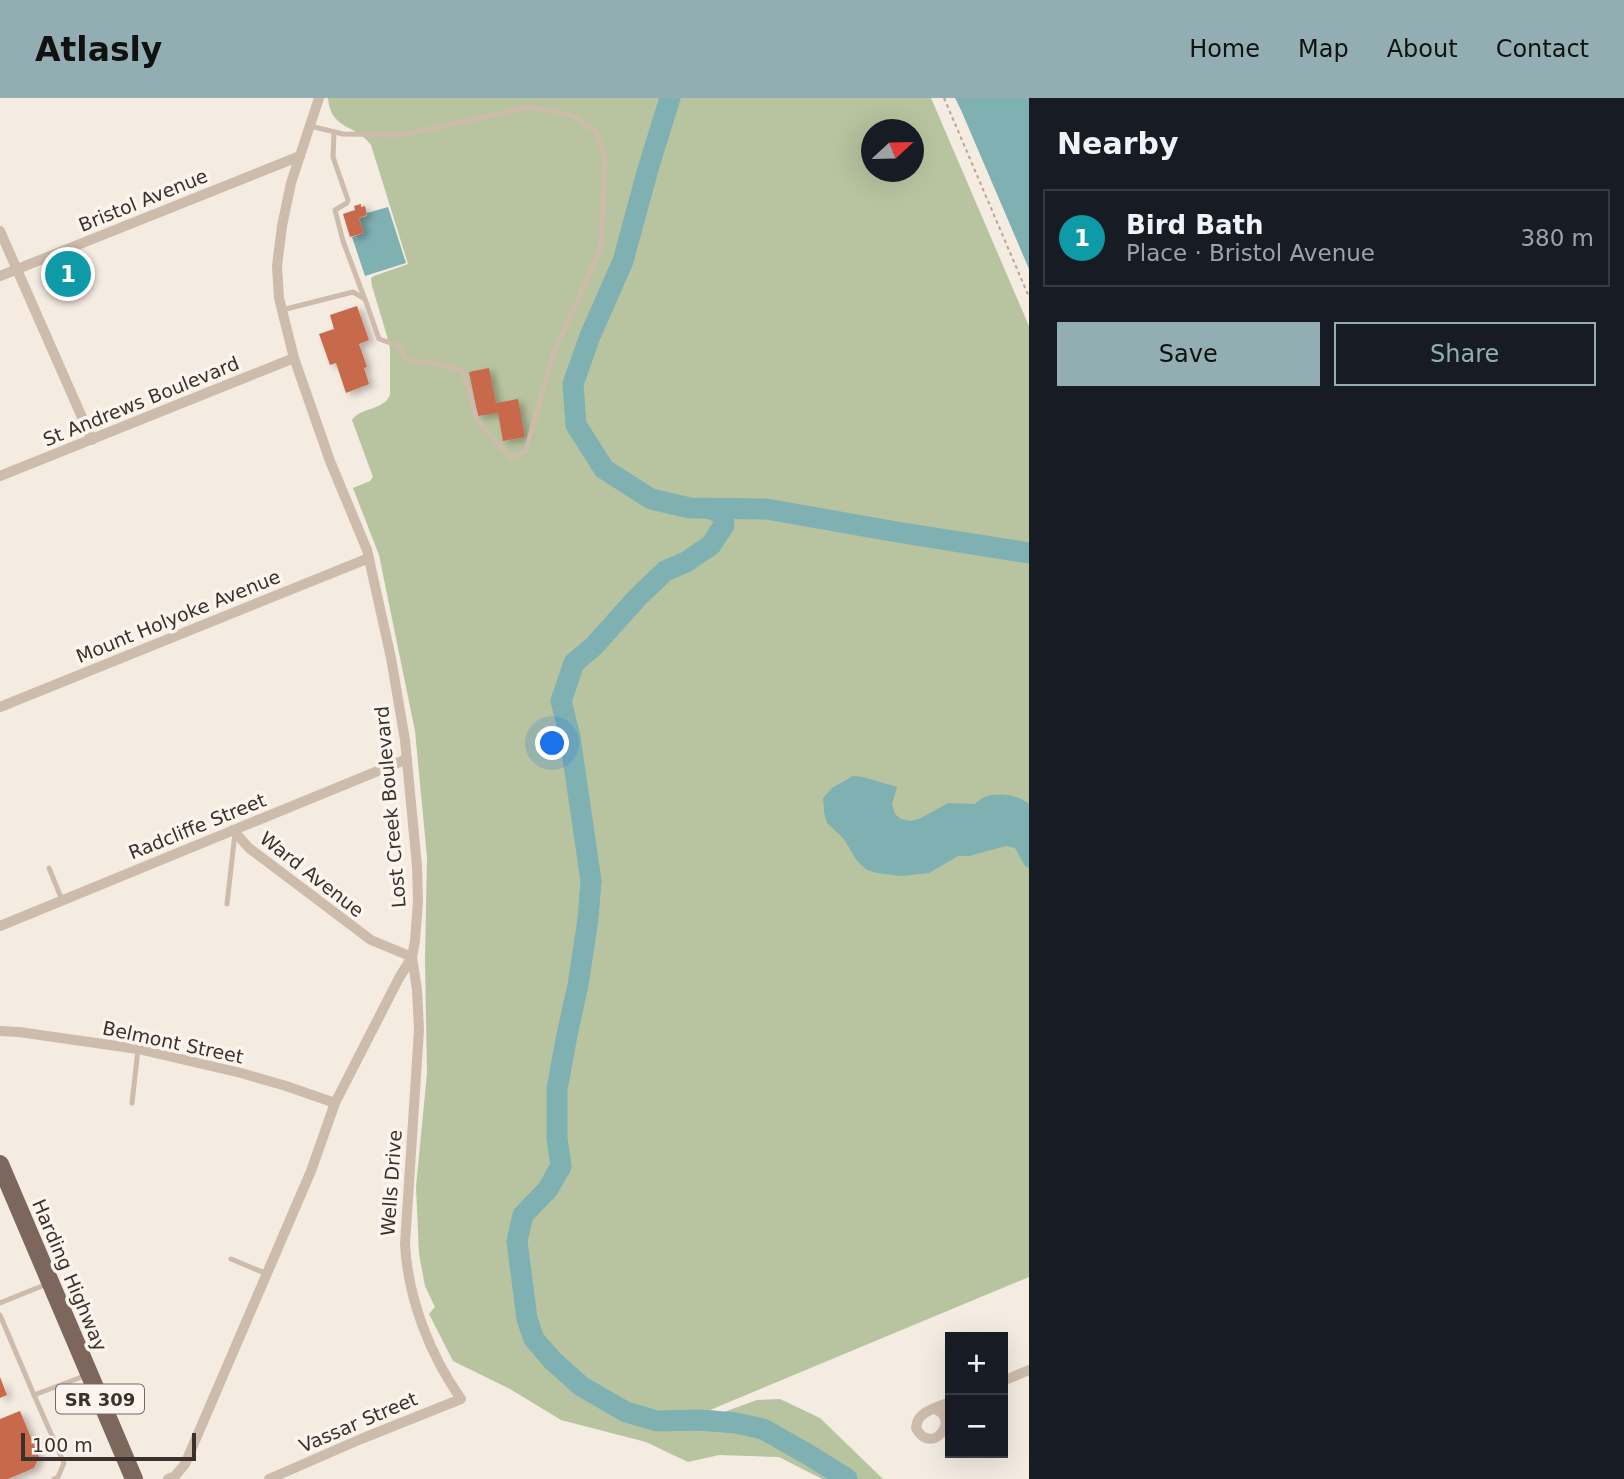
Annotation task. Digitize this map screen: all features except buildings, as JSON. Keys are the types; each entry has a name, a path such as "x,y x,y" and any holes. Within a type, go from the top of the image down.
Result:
{"main road":[{"name":"Harding Highway","path":"1,1170 134,1479"}],"street":[{"name":"Lost Creek Boulevard","path":"176,1478 185,1464 311,1171 335,1103 412,957 416,933 417,866 407,759 400,709 369,558 294,358 277,284 278,249 291,183 319,98"},
{"name":"Bristol Avenue","path":"0,276 300,156"},
{"path":"0,231 92,440"},
{"name":"St Andrews Boulevard","path":"0,476 294,358"},
{"name":"Mount Holyoke Avenue","path":"0,707 369,558"},
{"name":"Radcliffe Street","path":"0,926 407,759"},
{"name":"Ward Avenue","path":"234,832 248,848 371,940 412,957"},
{"name":"Wells Drive","path":"412,957 419,1030 405,1258 425,1330 436,1357 461,1399"},
{"name":"Belmont Street","path":"0,1031 138,1049 241,1073 335,1103"},
{"path":"1008,1379 1029,1370"},
{"name":"Vassar Street","path":"269,1479 461,1399"},
{"path":"934,1409 945,1404"}],"lane":[{"path":"310,126 343,134 402,135 529,107 572,115 596,132 605,157 601,247 553,354 526,451 511,458 477,420 461,370 410,361 405,358 399,346 379,339 343,241 335,210 348,200 333,157 334,132"},
{"path":"281,310 353,292 365,299"},
{"path":"227,904 234,832"},
{"path":"49,868 62,900"},
{"path":"132,1103 138,1049"},
{"path":"231,1259 267,1274"},
{"path":"0,1303 50,1282"},
{"path":"0,1315 64,1464 58,1477 54,1479"},
{"path":"34,1395 89,1374"}],"path":[{"path":"944,98 1029,298"}],"green space":[{"path":"328,98 931,98 1029,326 1029,1277 710,1410 724,1412 757,1400 780,1399 820,1418 883,1479 822,1479 779,1457 719,1455 688,1462 646,1442 561,1420 510,1389 453,1361 429,1314 435,1307 425,1286 419,1254 416,1187 427,1073 427,857 415,731 379,555 353,488 373,477 352,420 382,404 390,395 390,349 371,278 408,264 371,145 334,116"}],"water":[{"path":"955,98 1029,98 1029,269 961,110"},
{"path":"388,207 406,263 365,276 352,237 364,233 359,218"},
{"path":"853,776 897,787 892,804 895,814 901,819 911,821 948,803 975,804 990,795 1020,798 1029,804 1029,868 1025,866 1015,848 1006,846 969,856 958,856 929,873 901,876 867,870 857,861 844,839 827,823 824,812 823,798 832,788"}],"waterway":[{"path":"670,98 623,261 590,336 573,384 576,425 604,469 651,499 690,508 766,509 1029,553"},
{"path":"712,509 722,514 724,525 711,545 686,562 665,571 594,646 574,663 561,701 570,737 591,881 578,985 557,1089 557,1138 561,1166 548,1189 523,1215 517,1241 527,1319 534,1339 552,1360 581,1386 626,1412 657,1421 699,1420 736,1423 763,1429 847,1479"}],"place":[{"name":"Bird Bath","path":"68,274"}]}
